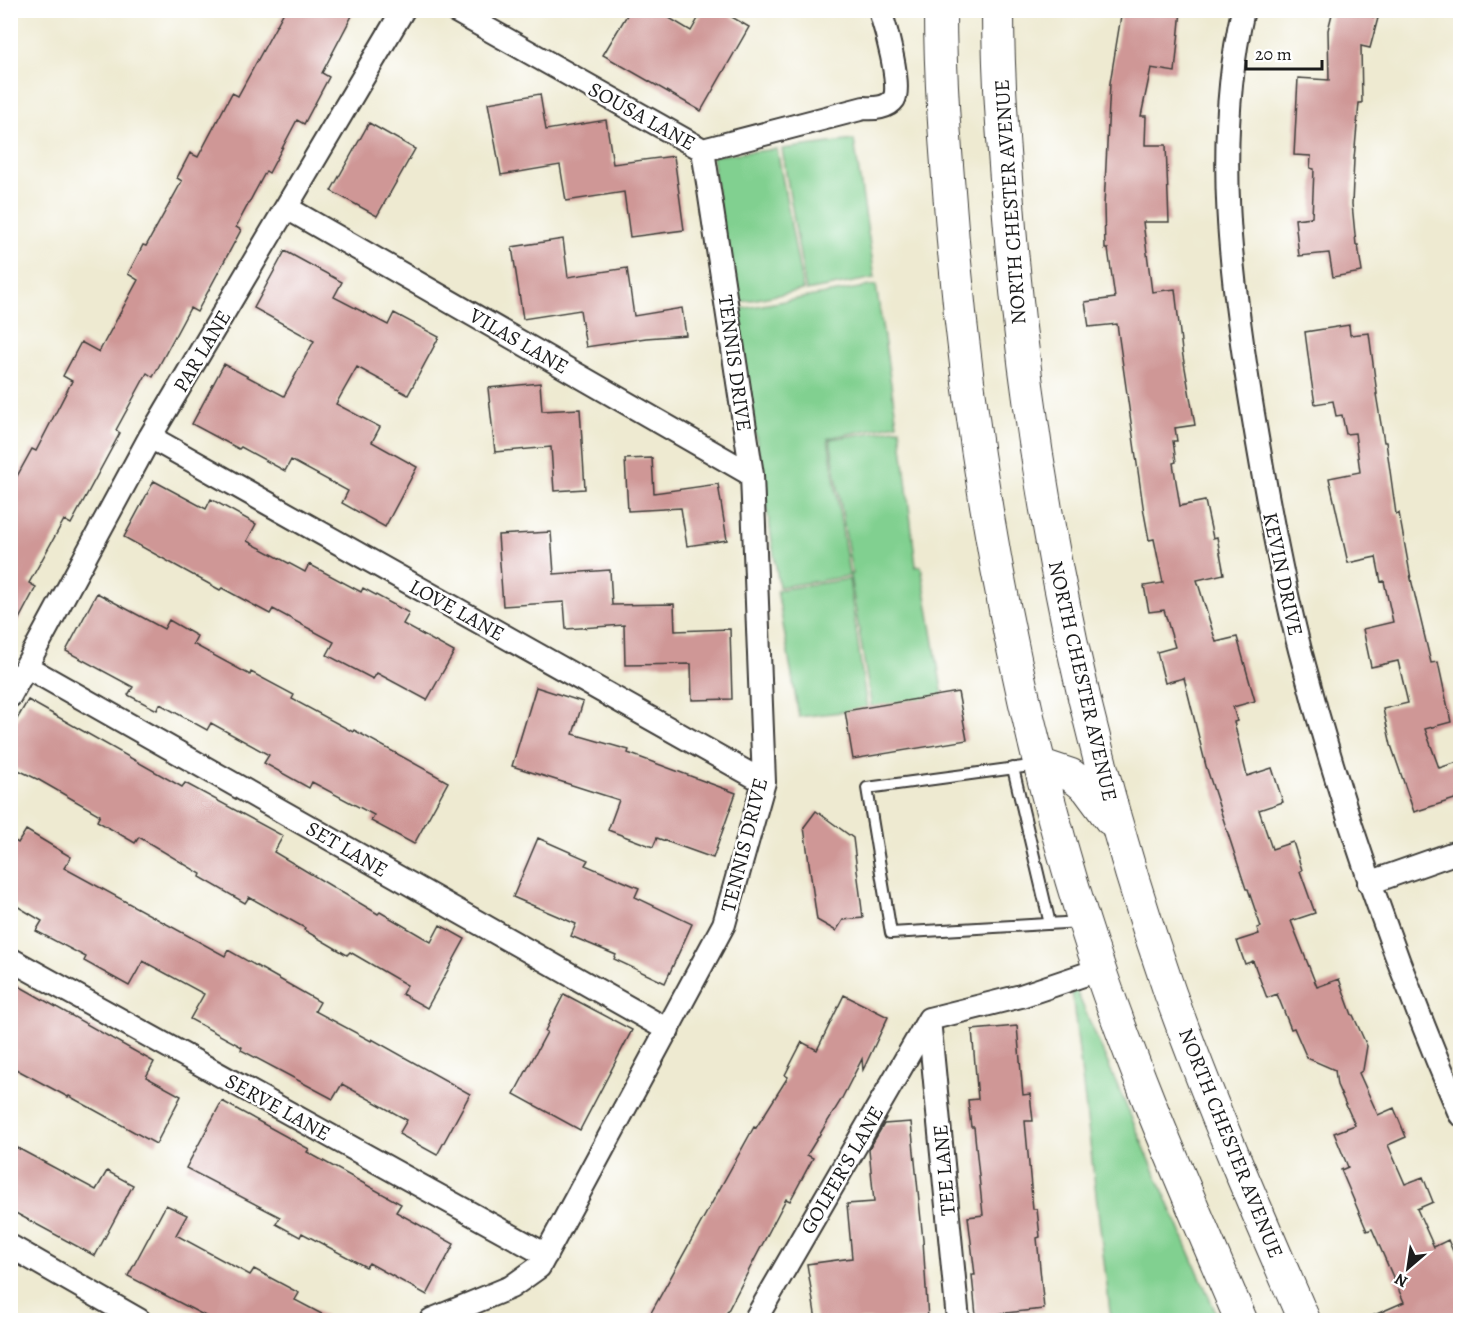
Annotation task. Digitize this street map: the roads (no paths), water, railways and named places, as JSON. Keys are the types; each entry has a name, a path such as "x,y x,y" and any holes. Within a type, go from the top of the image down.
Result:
{"main road":[{"path":"940,10 945,149 960,317 973,424 995,554 1022,690 1027,766 1170,1154 1241,1320"},
{"name":"NORTH CHESTER AVENUE","path":"998,10 1003,146 1017,311 1030,416 1047,521 1079,677 1105,781 1150,933 1179,1016 1223,1133 1304,1320"},
{"path":"1027,766 1071,775 1087,788 1121,834"}],"street":[{"name":"PAR LANE","path":"10,696 150,437 403,10"},
{"name":"SOUSA LANE","path":"454,10 703,150 864,108 875,109 890,104 895,98 896,90 890,45 880,10"},
{"name":"KEVIN DRIVE","path":"1243,10 1230,98 1227,160 1229,237 1244,360 1268,505 1300,648 1339,790 1369,883 1408,989 1461,1114"},
{"name":"TENNIS DRIVE","path":"431,1320 512,1287 539,1267 724,924 764,782 752,475 703,150"},
{"name":"VILAS LANE","path":"287,208 752,475"},
{"name":"LOVE LANE","path":"150,437 764,782"},
{"name":"SET LANE","path":"27,667 668,1030"},
{"path":"1369,883 1461,851"},
{"name":"SERVE LANE","path":"10,959 546,1255"},
{"path":"929,1019 1021,996 1101,969"},
{"name":"GOLFER'S LANE","path":"755,1320 929,1019"},
{"name":"TEE LANE","path":"929,1019 958,1320"},
{"path":"10,1246 139,1320"}],"lane":[{"path":"1050,924 1027,766 867,788 891,933 1050,924 1084,922"}]}
